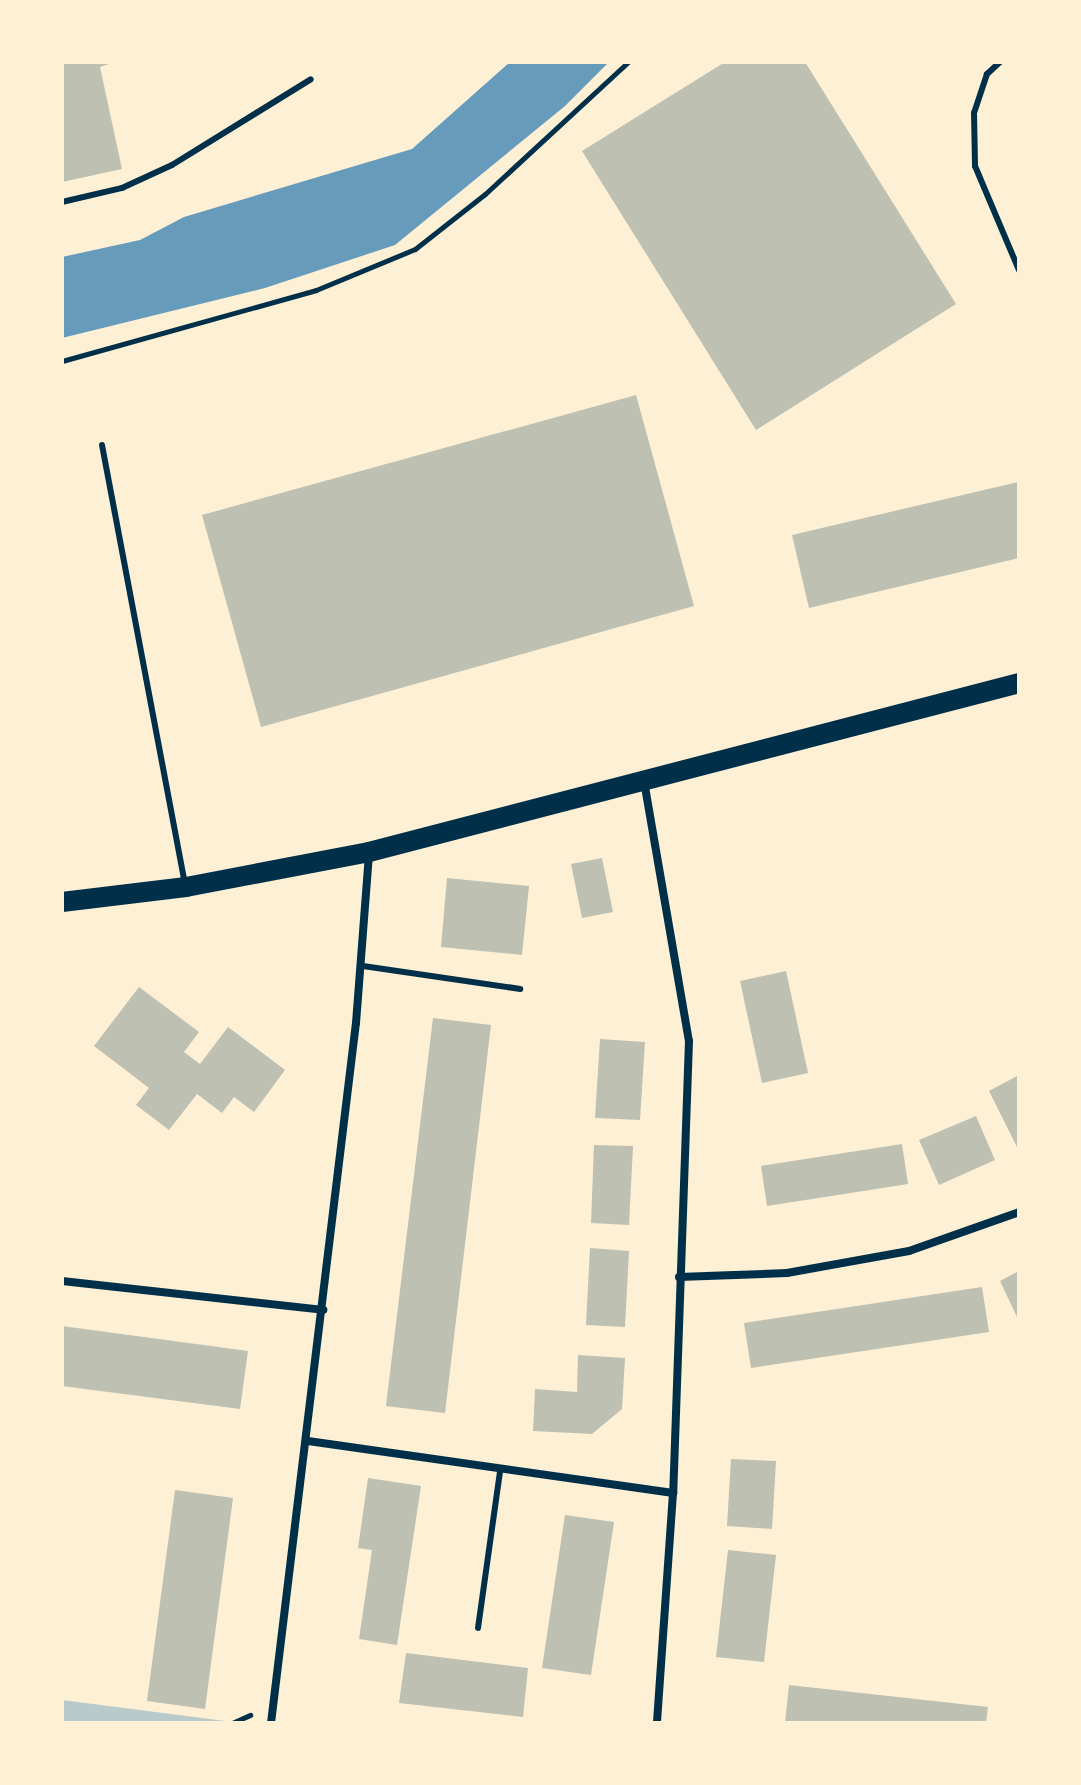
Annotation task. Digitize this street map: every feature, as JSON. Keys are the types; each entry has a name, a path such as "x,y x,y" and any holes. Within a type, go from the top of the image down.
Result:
{"main road":[{"path":"62,902 186,887 369,852 1019,683"}],"street":[{"path":"644,780 689,1041 673,1493 657,1723"},
{"path":"271,1723 308,1441 363,966 369,852"},
{"path":"679,1277 787,1273 909,1251 1019,1212"},
{"path":"62,1281 323,1310"},
{"path":"308,1441 500,1471 673,1493"}],"lane":[{"path":"1000,62 987,74 974,113 975,166 1019,270"},
{"path":"62,202 122,188 172,165 311,79"},
{"path":"102,445 186,887"},
{"path":"363,966 520,989"},
{"path":"478,1628 500,1471"}],"path":[{"path":"62,361 316,290 415,249 485,194 628,62"}],"shaded area":[{"path":"62,1700 233,1722 233,1723 62,1723"}],"water":[{"path":"510,62 609,62 565,106 395,245 265,288 62,338 62,257 140,240 184,217 412,149"}],"building":[{"path":"62,62 115,62 100,67 122,169 62,182"},
{"path":"725,62 805,62 956,304 756,430 582,151"},
{"path":"636,395 694,606 261,727 202,515"},
{"path":"1018,482 1019,558 809,608 792,535"},
{"path":"602,858 613,912 582,918 571,864"},
{"path":"447,878 529,886 522,955 441,947"},
{"path":"786,971 808,1073 762,1083 740,981"},
{"path":"139,987 199,1032 184,1052 200,1064 228,1027 285,1070 254,1112 234,1097 222,1113 197,1094 169,1130 136,1105 149,1088 94,1046"},
{"path":"433,1018 491,1025 445,1413 386,1406"},
{"path":"600,1039 645,1042 640,1120 595,1118"},
{"path":"1019,1075 1019,1151 989,1091"},
{"path":"976,1116 995,1160 939,1185 919,1140"},
{"path":"902,1144 908,1184 767,1206 761,1166"},
{"path":"594,1145 633,1146 629,1225 591,1223"},
{"path":"590,1248 629,1251 625,1327 586,1325"},
{"path":"1019,1271 1019,1321 1000,1281"},
{"path":"982,1287 989,1332 751,1368 744,1323"},
{"path":"62,1326 248,1351 240,1409 62,1386"},
{"path":"578,1355 625,1358 622,1409 592,1434 533,1431 535,1389 577,1392"},
{"path":"731,1459 776,1461 772,1529 727,1526"},
{"path":"368,1478 421,1486 397,1645 359,1639 372,1550 358,1548"},
{"path":"175,1490 233,1498 205,1709 147,1701"},
{"path":"565,1515 614,1522 591,1675 542,1668"},
{"path":"728,1550 776,1555 764,1662 716,1657"},
{"path":"406,1653 528,1668 523,1717 399,1703"},
{"path":"789,1685 988,1707 986,1723 785,1723"}]}
